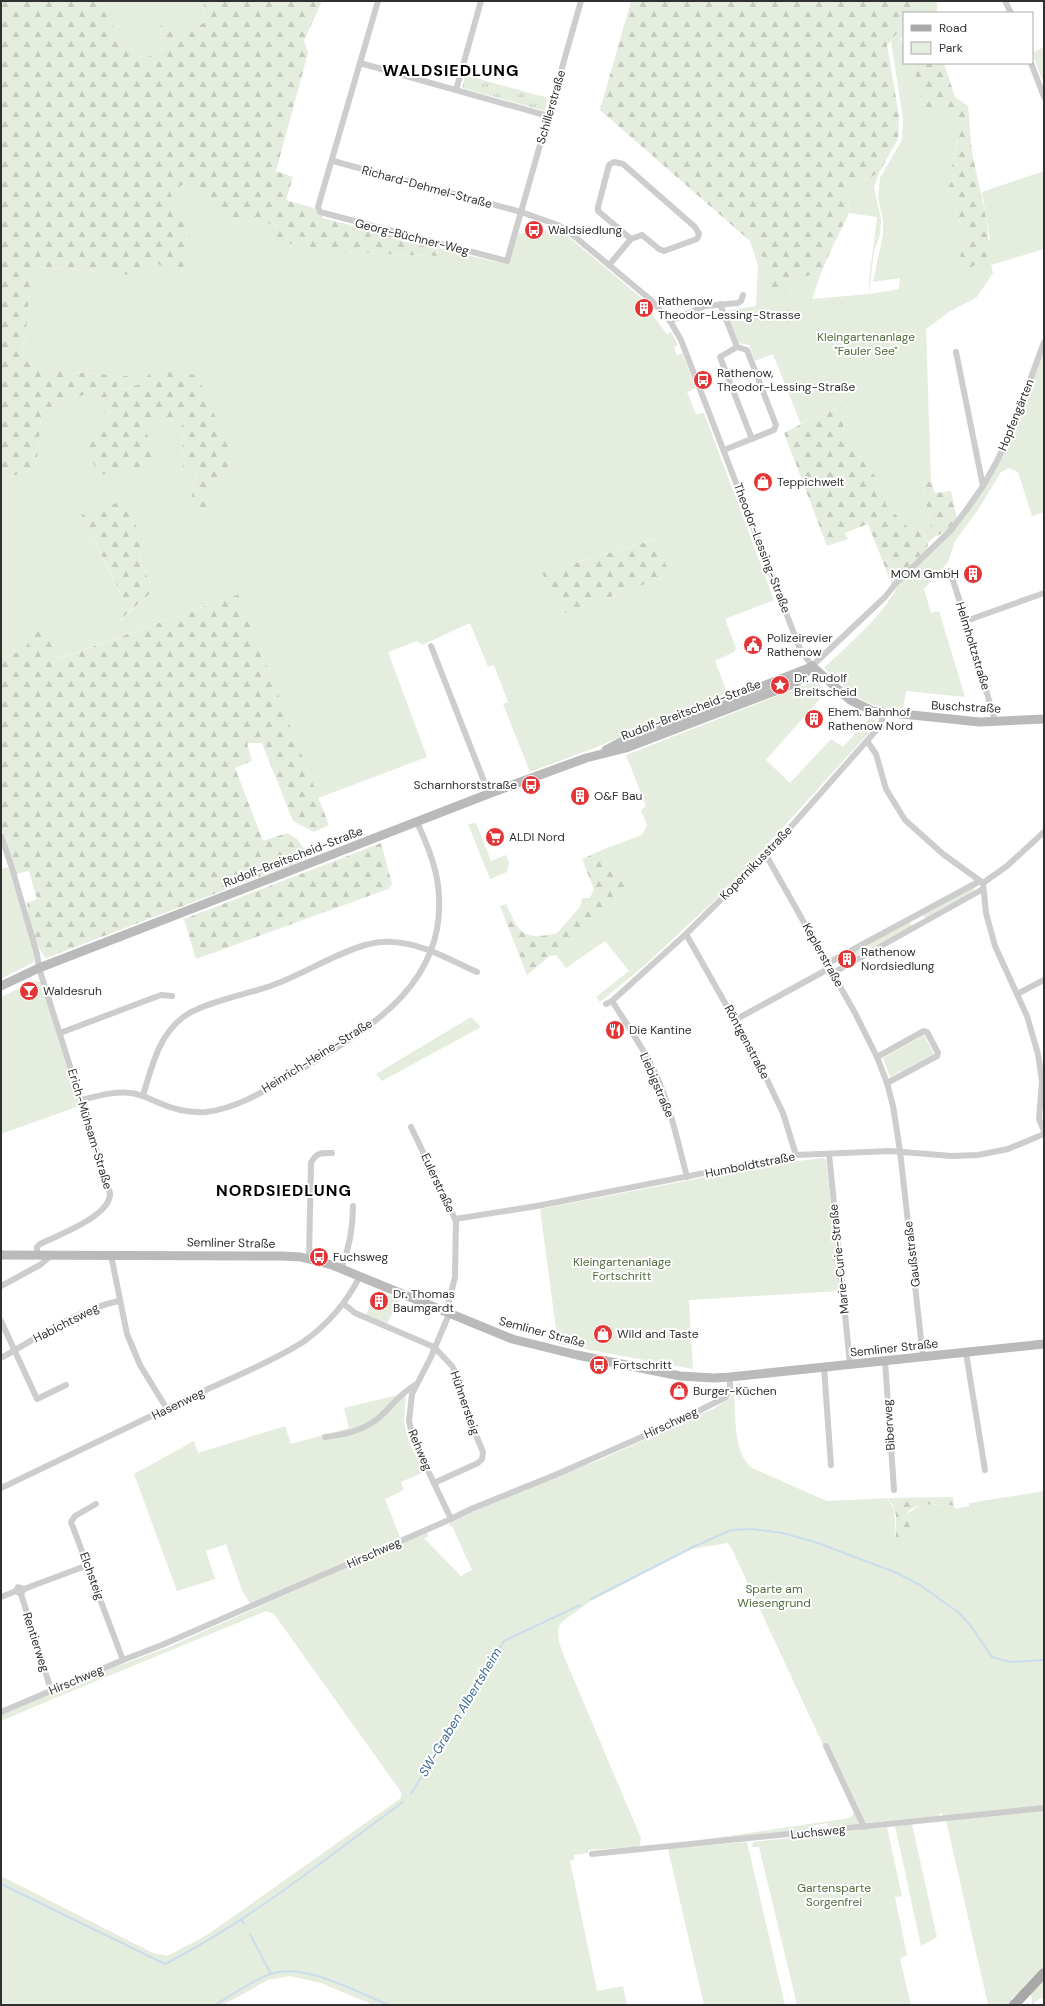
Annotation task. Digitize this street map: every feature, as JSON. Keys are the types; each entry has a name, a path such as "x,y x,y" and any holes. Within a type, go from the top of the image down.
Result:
{"main road":[{"path":"1014,2005 1044,1974"}],"street":[{"path":"333,161 378,1"},
{"path":"456,90 481,1"},
{"name":"Schillerstraße","path":"521,212 581,1"},
{"path":"1007,2 1011,12"},
{"path":"360,63 548,116"},
{"path":"1031,64 1044,97"},
{"name":"Georg-Büchner-Weg","path":"333,161 318,208 320,212 326,214 507,261 521,212"},
{"name":"Richard-Dehmel-Straße","path":"333,161 521,212"},
{"path":"609,265 631,239 642,235 659,249 664,251 697,239 699,234 695,227 622,164 614,162 609,165 598,211 631,239"},
{"name":"Theodor-Lessing-Straße","path":"521,212 558,225 651,300 670,321 681,340 800,649 812,666"},
{"path":"670,321 705,306 738,303 741,301 743,295"},
{"path":"720,304 737,347"},
{"name":"Hopfengärten","path":"812,666 885,597 897,582 951,530 983,486 1013,427 1044,342"},
{"path":"724,450 752,439 774,430 776,425 747,350 737,347 720,357 752,439"},
{"path":"956,352 983,486"},
{"path":"956,392 963,391"},
{"name":"Helmholtzstraße","path":"950,572 995,721"},
{"path":"966,621 1044,593"},
{"path":"431,646 488,794"},
{"name":"Buschstraße","path":"812,666 856,704 873,711 980,722 1044,719"},
{"name":"Rudolf-Breitscheid-Straße","path":"1,986 39,968 488,794 595,755 626,748 783,688 798,682 812,666"},
{"name":"Kopernikusstraße","path":"609,1002 686,934 766,855 880,726 884,713"},
{"path":"867,741 876,754 886,789 905,820 943,854 982,885 986,913 995,946 1029,1022 1038,1054 1042,1082 1039,1120 1044,1130"},
{"name":"Heinrich-Heine-Straße","path":"81,1100 113,1093 132,1093 143,1095 172,1108 196,1112 226,1108 257,1093 311,1063 375,1020 407,992 418,977 431,952 439,918 438,885 433,863 417,822"},
{"path":"735,1020 982,885 1007,866 1044,832"},
{"name":"Erich-Mühsam-Straße","path":"1,836 37,954 39,968 110,1198 103,1209 94,1216 40,1244 37,1247 37,1254"},
{"name":"Keplerstraße","path":"766,855 830,968 877,1057 887,1083 893,1106 900,1152"},
{"path":"830,968 982,885"},
{"name":"Röntgenstraße","path":"686,934 759,1063 780,1107 795,1146 796,1155"},
{"path":"143,1095 159,1047 171,1028 191,1012 272,986 364,946 384,942 409,943 477,972"},
{"path":"1017,994 1044,980"},
{"path":"60,1033 161,994 172,996"},
{"name":"Liebigstraße","path":"609,1002 642,1049 657,1078 674,1125 687,1176"},
{"path":"877,1057 924,1031 927,1032 938,1053 937,1056 887,1083"},
{"name":"Eulerstraße","path":"411,1127 455,1219 455,1277 448,1313"},
{"name":"Humboldtstraße","path":"455,1219 537,1206 796,1155 900,1152 952,1156 978,1154 1008,1149 1044,1134"},
{"path":"309,1258 312,1163 316,1155 321,1152 332,1152"},
{"name":"Gaußstraße","path":"900,1152 923,1357"},
{"name":"Marie-Curie-Straße","path":"828,1154 850,1364"},
{"path":"341,1268 351,1242 353,1206"},
{"name":"Semliner Straße","path":"1,1255 283,1256 309,1258 341,1268 512,1339 571,1354 687,1377 730,1377 1044,1344"},
{"path":"1,1286 40,1264 52,1255"},
{"path":"111,1255 127,1334 135,1355 167,1409"},
{"name":"Hasenweg","path":"1,1488 167,1409 303,1341 323,1326 344,1304 353,1292 360,1276"},
{"name":"Habichtsweg","path":"1,1358 76,1317 106,1303 120,1301"},
{"path":"344,1304 356,1313 434,1347"},
{"name":"Rehweg","path":"448,1313 431,1357 415,1385 410,1400 410,1429 413,1439 451,1519"},
{"path":"1,1320 37,1399 66,1385"},
{"name":"Hühnersteig","path":"434,1347 452,1366 457,1374 462,1401 483,1452 482,1459 478,1463 434,1483"},
{"path":"966,1352 985,1470"},
{"name":"Biberweg","path":"885,1361 894,1490"},
{"path":"824,1367 830,1464"},
{"name":"Hirschweg","path":"1,1712 162,1645 471,1509 555,1475 683,1419 726,1397 730,1389 730,1377"},
{"path":"325,1437 346,1433 367,1425 383,1414 405,1390 415,1385"},
{"name":"Elchsteig","path":"96,1504 75,1516 71,1522 123,1660"},
{"path":"1,1597 20,1592 88,1565"},
{"name":"Rentierweg","path":"20,1592 52,1690"},
{"path":"826,1746 864,1827"},
{"name":"Luchsweg","path":"592,1854 1044,1808"}],"green space":[{"path":"1,1 98,1 111,24 129,49 142,57 145,57 163,51 160,28 163,22 170,29 176,39 205,22 204,1 322,1 304,41 308,53 276,171 293,177 286,200 314,208 323,218 438,248 437,256 310,251 310,238 298,236 291,244 275,237 277,225 246,219 232,224 184,184 170,193 190,225 189,262 173,274 148,257 138,276 100,271 33,267 29,290 28,314 23,352 29,363 70,372 129,376 117,386 122,390 140,384 153,370 197,375 235,463 213,481 204,514 191,500 197,472 183,471 182,418 144,424 156,463 100,475 83,445 109,417 95,403 103,394 101,390 42,410 36,469 1,479"},
{"path":"98,1 204,1 205,22 176,39 170,29 160,28 163,51 150,56 142,57 129,49 111,24"},
{"path":"631,1 918,1 911,12 903,12 903,22 899,30 887,45 899,116 898,139 879,173 863,181 848,192 849,213 821,273 797,278 791,291 773,295 756,235 750,241 600,110"},
{"path":"918,1 937,1 937,12 911,12"},
{"name":"Kleingartenanlage \"Fauler See\"","path":"903,23 903,36 900,40 903,42 903,64 913,64 922,105 956,111 960,131 952,165 954,178 948,187 966,239 960,256 990,240 982,192 1044,171 1044,249 991,265 993,273 977,297 949,312 926,329 931,481 922,483 931,527 939,535 934,537 928,543 920,526 910,529 886,505 881,484 844,436 842,406 801,424 773,354 755,361 749,345 738,343 725,311 756,306 758,265 750,241 756,235 791,291 797,278 821,273 812,299 869,294 899,289 900,278 873,282 883,235 883,219 878,198 880,178 902,140 903,119 891,41"},
{"path":"1044,47 1044,84 1033,56 1033,52"},
{"path":"913,64 944,64 955,97 968,106 973,155 988,232 988,256 970,268 960,256 966,239 948,187 954,178 952,165 960,131 956,111 944,113 922,105"},
{"path":"465,75 548,98 545,111 462,88"},
{"path":"879,173 874,187 881,220 880,235 874,251 869,294 869,280 877,217 849,213 848,192 863,181"},
{"path":"184,184 232,224 247,219 264,221 310,238 310,251 437,256 438,248 505,264 511,256 518,233 534,233 555,228 570,238 651,306 648,309 667,334 671,332 678,345 674,347 677,355 682,353 696,388 687,392 696,414 704,413 774,600 725,619 736,648 734,652 715,661 727,693 597,747 530,772 503,704 508,702 494,665 488,667 470,623 422,645 417,641 388,652 427,757 318,798 239,594 57,659 39,621 25,649 1,659 1,479 36,469 42,410 101,390 109,417 156,463 144,424 182,418 183,470 197,471 191,500 204,513 213,481 235,463 154,370 140,384 122,390 116,387 129,376 70,372 29,363 23,352 28,314 29,290 33,267 100,271 138,276 148,256 190,225 170,193","holes":["81,515 144,540 139,561 154,590 119,622 120,593","654,539 670,575 563,614 542,573"]},
{"path":"1044,348 1044,512 1032,516 1018,472 1009,468 1001,472 978,510 955,541 948,562 924,589 931,613 939,611 965,697 906,691 903,709 878,706 868,703 854,695 824,668 875,619 884,608 898,585 983,491"},
{"path":"842,406 844,436 881,484 886,505 910,529 920,526 928,543 927,549 894,580 892,585 868,524 845,533 848,539 827,546 784,433"},
{"path":"931,481 935,493 951,491 957,519 948,530 939,535 931,527 922,483"},
{"path":"122,501 144,540 139,561 154,590 118,622 120,592 81,515"},
{"path":"655,539 670,575 563,614 542,573"},
{"path":"239,594 329,825 314,832 293,821 262,743 247,743 252,761 235,768 263,841 287,833 296,838 306,851 299,862 46,958 35,939 29,917 27,903 37,899 29,871 16,874 1,827 1,659 25,649 39,620 58,659"},
{"path":"815,681 827,691 766,760 790,783 831,739 843,747 869,719 875,720 874,727 729,887 645,965 600,1002 596,997 629,971 605,941 566,968 556,955 612,904 631,884 609,870 602,850 642,835 647,825 641,810 646,806 626,755"},
{"path":"476,823 491,861 506,855 509,863 507,872 490,879 468,824"},
{"path":"381,843 392,884 388,889 196,959 184,919"},
{"path":"602,850 609,870 631,884 612,904 556,955 550,956 527,975 500,906 506,904 519,928 530,935 537,936 557,933 580,907 582,898 590,898 594,889 582,859"},
{"path":"8,867 35,955 34,962 1,979 1,869"},
{"path":"973,888 975,891 925,918 923,915"},
{"path":"910,922 912,926 850,959 848,956"},
{"path":"35,981 41,982 79,1106 1,1134 1,997"},
{"path":"471,1017 481,1027 382,1081 376,1074"},
{"path":"924,1035 934,1054 890,1077 883,1058"},
{"name":"Kleingartenanlage Fortschritt","path":"823,1158 826,1160 840,1291 689,1300 693,1369 558,1344 540,1209 773,1164"},
{"path":"389,1295 399,1299 387,1324 366,1315 370,1304 383,1309"},
{"name":"Sparte am Wiesengrund","path":"741,1382 740,1389 734,1393 738,1444 741,1453 752,1468 827,1501 889,1498 887,1500 894,1508 896,1539 903,1540 913,1532 907,1523 905,1515 922,1504 954,1505 955,1509 969,1506 969,1503 1044,1491 1044,1807 944,1817 941,1813 938,1816 865,1823 824,1747 731,1547 727,1543 692,1549 587,1603 562,1622 558,1633 563,1654 641,1838 640,1845 636,1847 588,1850 588,1853 574,1855 574,1860 570,1861 597,1991 623,1986 627,2005 373,2005 321,1983 289,1976 268,1980 223,2005 1,2005 1,1876 153,1953 167,1956 207,1935 401,1798 401,1792 274,1614 266,1611 1,1721 1,1715 88,1677 169,1647 426,1532 429,1536 424,1538 461,1576 472,1570 452,1526 449,1526 449,1524 492,1501 602,1459 715,1408 731,1397 735,1385"},
{"path":"406,1393 404,1422 409,1442 424,1472 401,1482 404,1490 385,1499 400,1537 250,1604 242,1590 226,1544 206,1551 215,1579 177,1591 134,1474 194,1441 198,1453 285,1426 291,1444 349,1428 344,1408"},
{"path":"953,1497 954,1505 926,1505 908,1511 905,1517 913,1532 902,1542 896,1539 896,1516 894,1507 888,1502 889,1498"},
{"path":"854,1810 859,1825 829,1828 828,1823 809,1826 808,1830 660,1846 850,1818 853,1815"},
{"path":"1044,1810 1044,1965 1042,1969 1023,1987 1023,1989 1011,1999 1012,2001 1008,2005 988,2005 946,1820"},
{"path":"912,1824 937,1937 921,1946 895,1826"},
{"name":"Gartensparte Sorgenfrei","path":"887,1827 902,1896 895,1897 907,1955 900,1959 911,2005 797,2005 759,1847 752,1847 753,1842"},
{"path":"747,1842 785,2005 704,2005 668,1849"},
{"path":"1044,1980 1044,1998 1040,1998 1032,2005 1031,1993"}],"waterway":[{"name":"SW-Graben Albertsheim","path":"591,1599 693,1547 731,1530 752,1529 783,1533 818,1543 897,1573 920,1585 959,1613 971,1626 992,1657 1010,1662 1044,1660"},
{"name":"SW-Graben Albertsheim","path":"411,1794 504,1641 580,1605"},
{"path":"1,1884 165,1964 196,1947 257,1909 403,1802"},
{"name":"SW-Graben Albertsheim","path":"241,1919 244,1924"},
{"path":"250,1934 271,1974"},
{"path":"215,2005 257,1980 271,1974 284,1971 299,1972 330,1980 388,2005"}],"place":[{"name":"Waldsiedlung","path":"534,230"},
{"name":"Rathenow Theodor-Lessing-Strasse","path":"644,308"},
{"name":"Rathenow, Theodor-Lessing-Straße","path":"703,380"},
{"name":"Teppichwelt","path":"763,482"},
{"name":"MOM GmbH","path":"973,574"},
{"name":"Polizeirevier Rathenow","path":"753,645"},
{"name":"Dr. Rudolf Breitscheid","path":"780,685"},
{"name":"Ehem. Bahnhof Rathenow Nord","path":"814,719"},
{"name":"Scharnhorststraße","path":"531,785"},
{"name":"O&F Bau","path":"580,796"},
{"name":"ALDI Nord","path":"495,837"},
{"name":"Rathenow Nordsiedlung","path":"847,959"},
{"name":"Waldesruh","path":"29,991"},
{"name":"Die Kantine","path":"615,1030"},
{"name":"Fuchsweg","path":"319,1257"},
{"name":"Dr. Thomas Baumgardt","path":"379,1301"},
{"name":"Wild and Taste","path":"603,1334"},
{"name":"Fortschritt","path":"599,1365"},
{"name":"Burger-Küchen","path":"679,1391"}],"district":[{"name":"WALDSIEDLUNG","path":"451,70"},
{"name":"NORDSIEDLUNG","path":"284,1190"}]}
